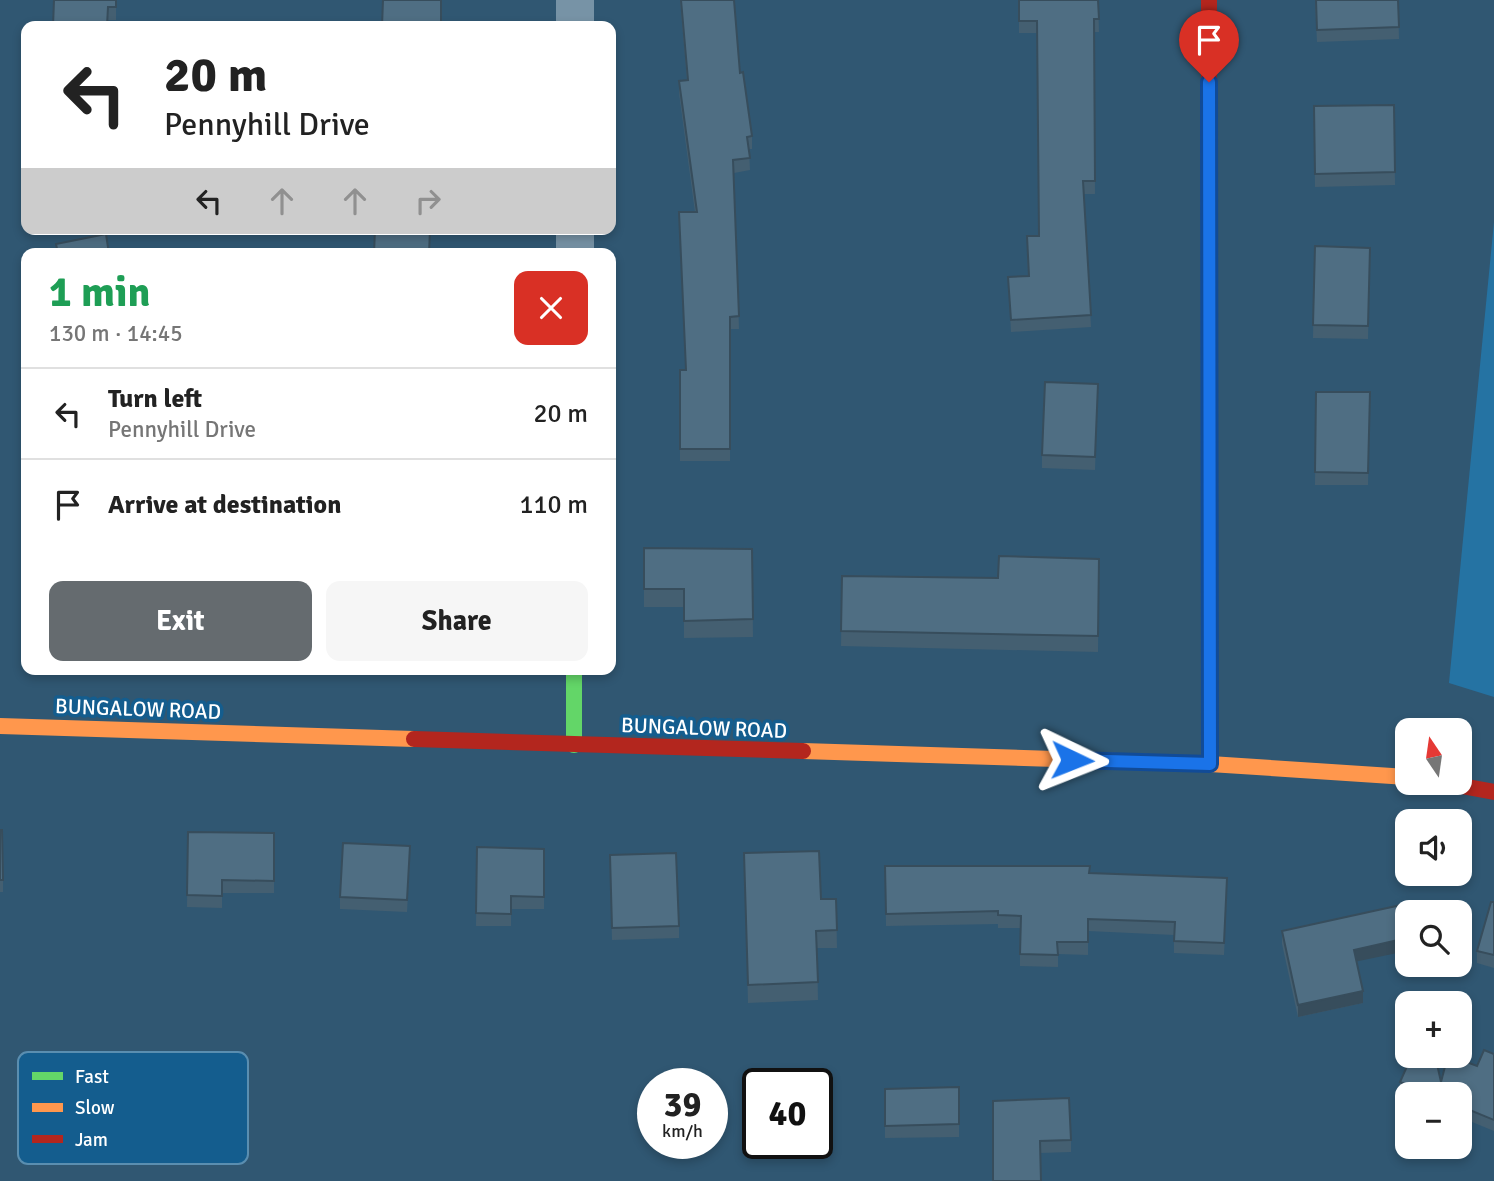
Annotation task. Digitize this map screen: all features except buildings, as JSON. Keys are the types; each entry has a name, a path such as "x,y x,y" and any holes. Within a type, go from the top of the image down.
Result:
{"street":[{"path":"575,0 575,21"},
{"path":"1209,0 1210,764"},
{"path":"574,675 574,745"},
{"name":"BUNGALOW ROAD","path":"0,726 1210,764 1395,775"},
{"path":"1472,788 1494,792"}],"shaded area":[{"path":"1494,222 1494,697 1449,683"}],"traffic: fast":[{"path":"574,675 574,745"}],"traffic: slow":[{"path":"1209,288 1210,764"},
{"path":"0,726 414,739"},
{"path":"803,751 1210,764 1395,776"}],"traffic: jam":[{"path":"1209,0 1209,288"},
{"path":"414,739 803,751"},
{"path":"1472,788 1494,792"}],"route":[{"path":"1072,760 1210,764 1209,82"}]}
